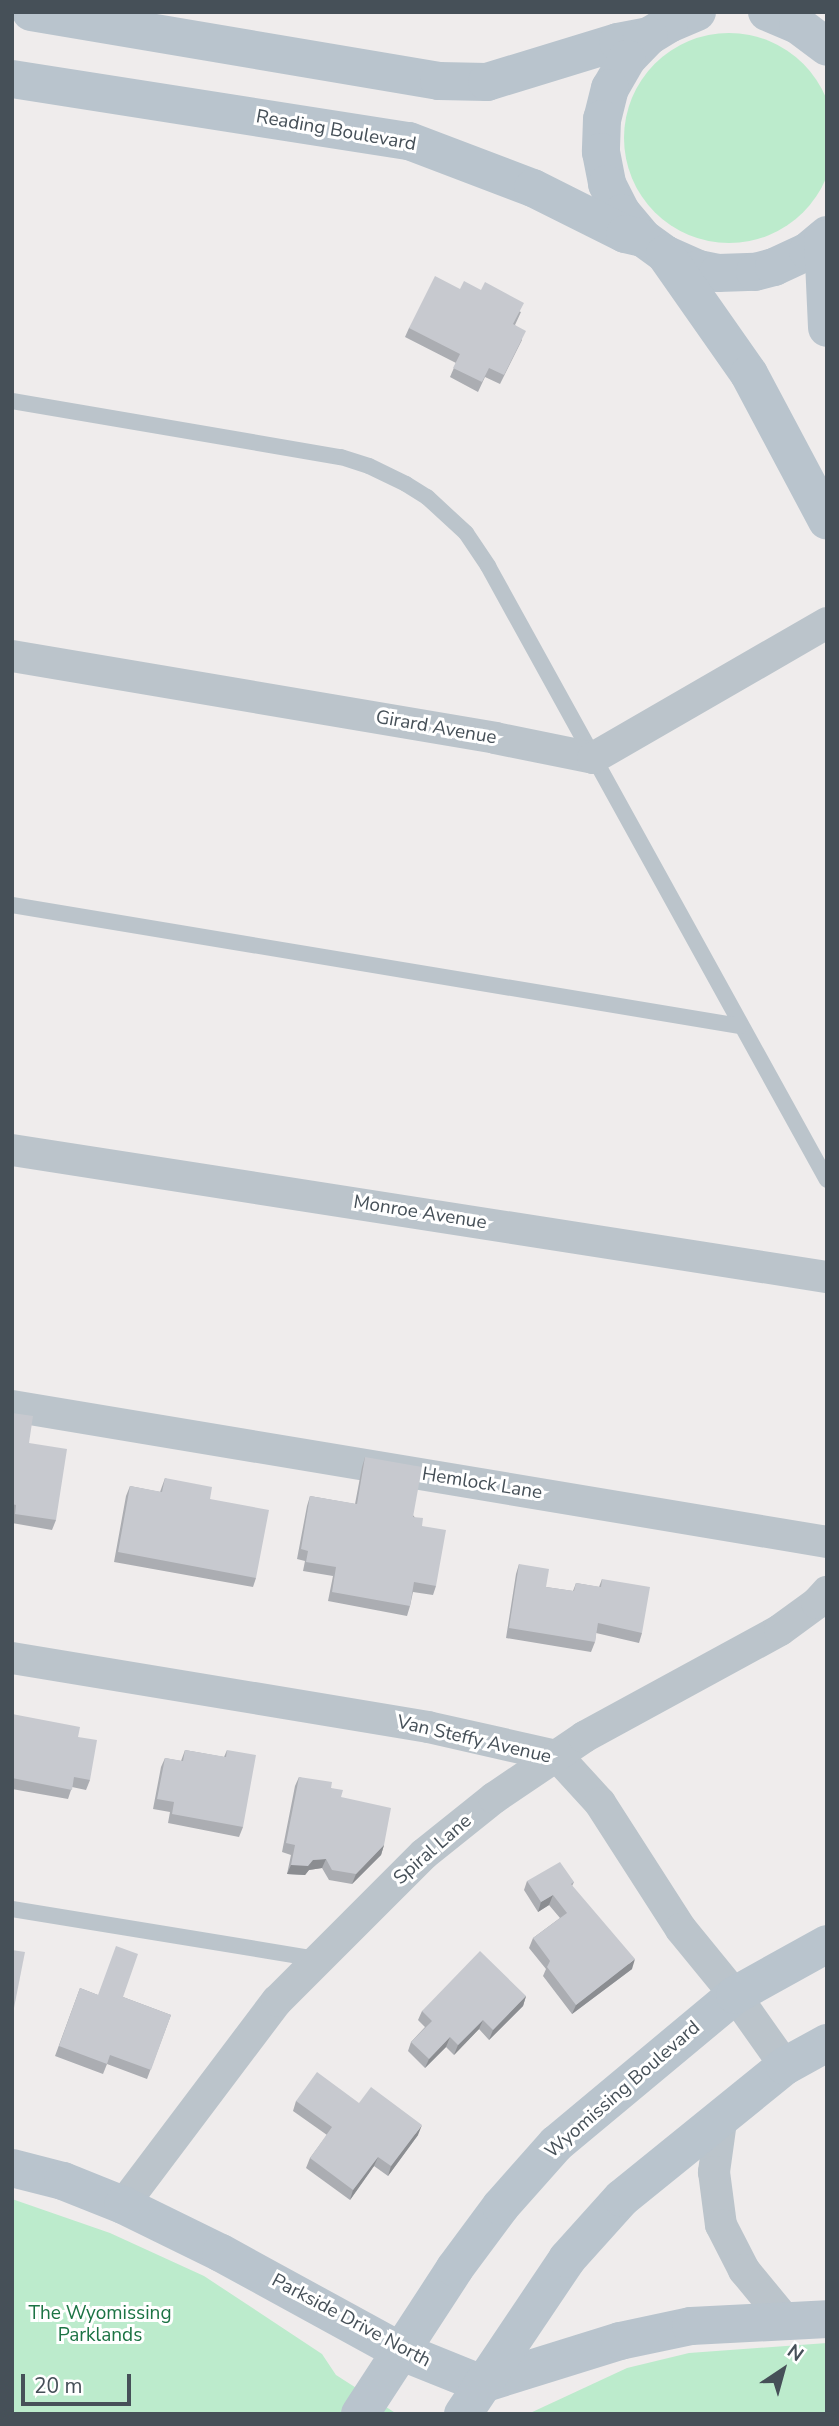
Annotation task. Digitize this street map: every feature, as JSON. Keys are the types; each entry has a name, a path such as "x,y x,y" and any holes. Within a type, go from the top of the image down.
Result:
{"street":[{"path":"31,12 439,81 487,82 672,21"},
{"path":"767,12 798,25 827,47"},
{"path":"672,21 627,59 610,88 600,135 607,184 622,212 654,246 749,374 827,521"},
{"name":"Reading Boulevard","path":"12,79 409,141 533,188 625,234 709,271 755,272 791,260 825,237"},
{"path":"825,237 827,328"},
{"path":"593,758 827,623"},
{"name":"Girard Avenue","path":"12,656 481,735 593,758"},
{"name":"Monroe Avenue","path":"12,1150 827,1277"},
{"name":"Hemlock Lane","path":"12,1406 827,1542"},
{"name":"Spiral Lane","path":"123,2204 277,2001 316,1959 424,1854 494,1798 584,1737 780,1630 817,1603 827,1592"},
{"name":"Van Steffy Avenue","path":"12,1658 428,1727 557,1756 600,1803 681,1929 735,1995 785,2066"},
{"name":"Wyomissing Boulevard","path":"360,2414 455,2268 501,2206 556,2144 671,2045 735,1995 827,1944"},
{"path":"472,2399 567,2259 622,2198 722,2114 785,2066 827,2043"},
{"path":"722,2114 713,2172 721,2225 744,2270 785,2320"},
{"name":"Parkside Drive North","path":"12,2168 63,2181 123,2204 221,2253 401,2351 472,2399"},
{"path":"472,2399 643,2336 691,2326 827,2319"}],"lane":[{"path":"12,401 341,457 369,466 406,484 427,497 466,533 488,566 827,1180"},
{"path":"12,905 740,1026"},
{"path":"12,1909 316,1959"}],"green space":[{"path":"729,33 769,41 803,64 826,98 834,138 826,178 803,212 769,235 729,243 689,235 655,212 632,178 624,138 632,98 655,64 689,41"},
{"name":"The Wyomissing Parklands","path":"12,2199 110,2233 204,2276 322,2354 336,2375 397,2414 12,2414"},
{"path":"827,2343 827,2414 528,2414 627,2368 689,2353"}],"building":[{"path":"435,276 460,289 464,281 481,290 485,282 524,303 513,324 526,331 504,375 489,368 482,382 453,368 460,354 409,328"},
{"path":"12,1413 33,1416 29,1443 67,1449 56,1520 15,1514 16,1505 12,1504"},
{"path":"365,1457 422,1467 413,1517 423,1518 422,1526 446,1530 436,1586 414,1582 410,1606 332,1592 336,1567 306,1562 308,1551 301,1549 310,1496 357,1504"},
{"path":"165,1478 212,1487 210,1499 269,1510 256,1578 118,1552 130,1486 162,1492"},
{"path":"519,1564 549,1569 546,1587 574,1591 576,1583 601,1587 602,1579 650,1587 642,1633 598,1623 595,1642 509,1628"},
{"path":"12,1714 80,1727 78,1737 97,1740 90,1780 74,1777 72,1790 12,1778"},
{"path":"185,1750 226,1757 227,1750 256,1755 243,1827 172,1814 174,1802 157,1799 165,1758 183,1761"},
{"path":"299,1777 332,1782 331,1788 343,1790 341,1797 391,1808 384,1845 356,1874 332,1870 326,1859 313,1860 308,1866 291,1865 295,1845 286,1843"},
{"path":"560,1862 574,1882 571,1884 635,1959 576,2005 547,1967 550,1961 533,1938 567,1913 553,1895 541,1902 527,1881"},
{"path":"116,1946 138,1954 123,1997 171,2015 151,2070 110,2055 107,2064 59,2046 80,1988 98,1995"},
{"path":"12,1950 25,1952 12,2018"},
{"path":"480,1951 526,1996 493,2030 483,2020 458,2045 450,2037 429,2059 411,2042 432,2021 422,2011"},
{"path":"317,2072 359,2103 371,2087 422,2125 391,2166 378,2157 353,2190 310,2158 332,2127 296,2101"}]}
